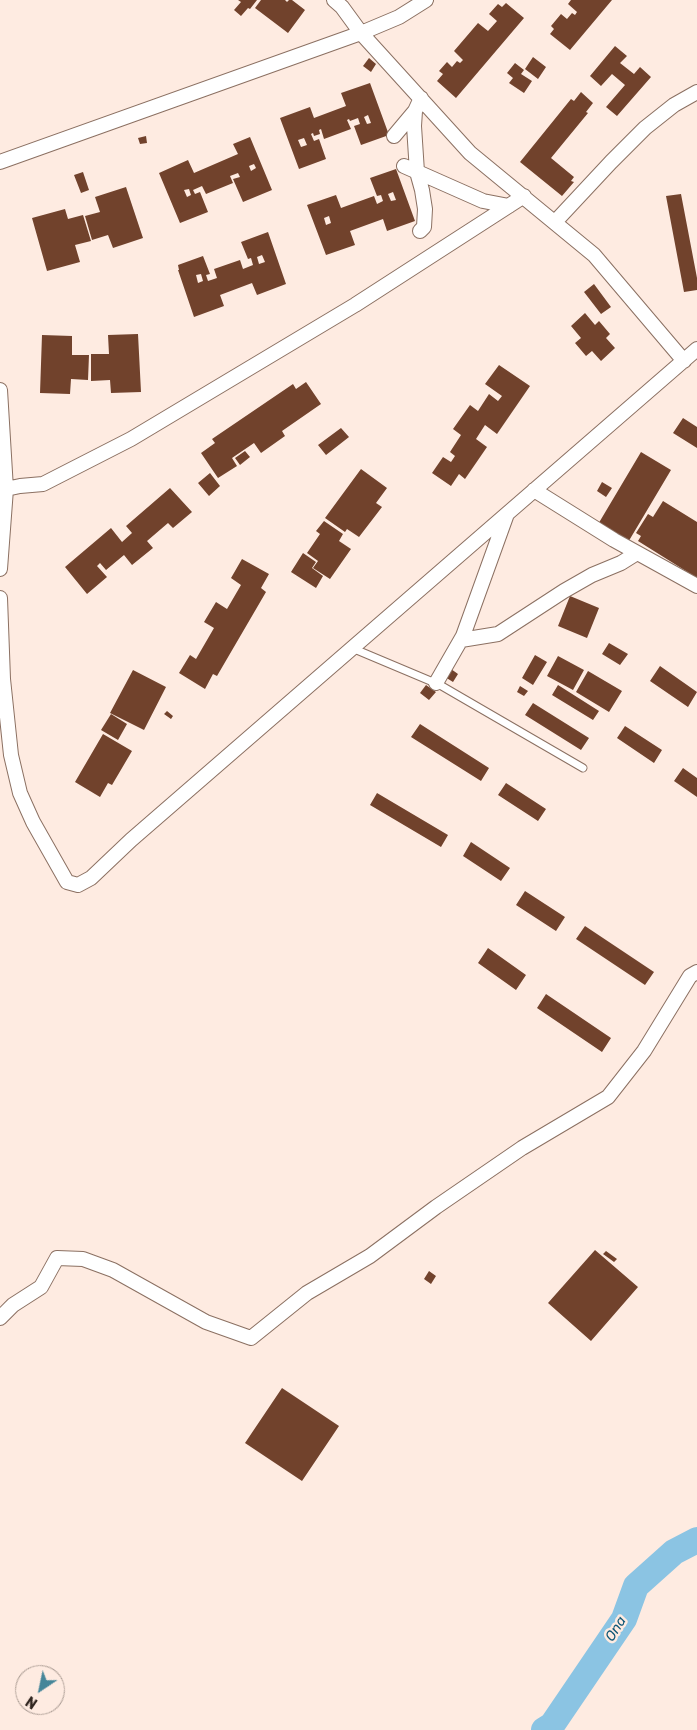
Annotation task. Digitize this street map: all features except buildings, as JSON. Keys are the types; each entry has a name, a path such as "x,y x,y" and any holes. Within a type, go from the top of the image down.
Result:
{"street":[{"path":"334,0 342,6 418,105 470,153 594,255 684,361"},
{"path":"0,162 361,33 399,16 426,0"},
{"path":"555,222 645,128 674,105 697,92"},
{"path":"394,136 418,105"},
{"path":"418,105 410,169 422,190 425,209 424,227 420,232"},
{"path":"410,169 483,201 509,206"},
{"path":"6,489 43,484 130,439 355,305 524,196"},
{"path":"0,598 3,679 11,755 20,793 33,822 67,882 78,885 91,878 352,648 697,349"},
{"path":"0,390 6,489 0,569"},
{"path":"534,490 614,540 697,586"},
{"path":"436,683 461,640 478,600 507,513"},
{"path":"461,640 498,634 564,591 637,553"},
{"path":"0,1318 13,1305 40,1287 56,1258 83,1259 112,1270 206,1322 251,1338 307,1293 370,1256 436,1207 522,1148 608,1097 644,1051 690,976 697,972"}],"lane":[{"path":"352,648 436,683 583,768"}],"waterway":[{"name":"Ona","path":"544,1730 552,1725 624,1619 636,1586 674,1552 697,1540"}]}
